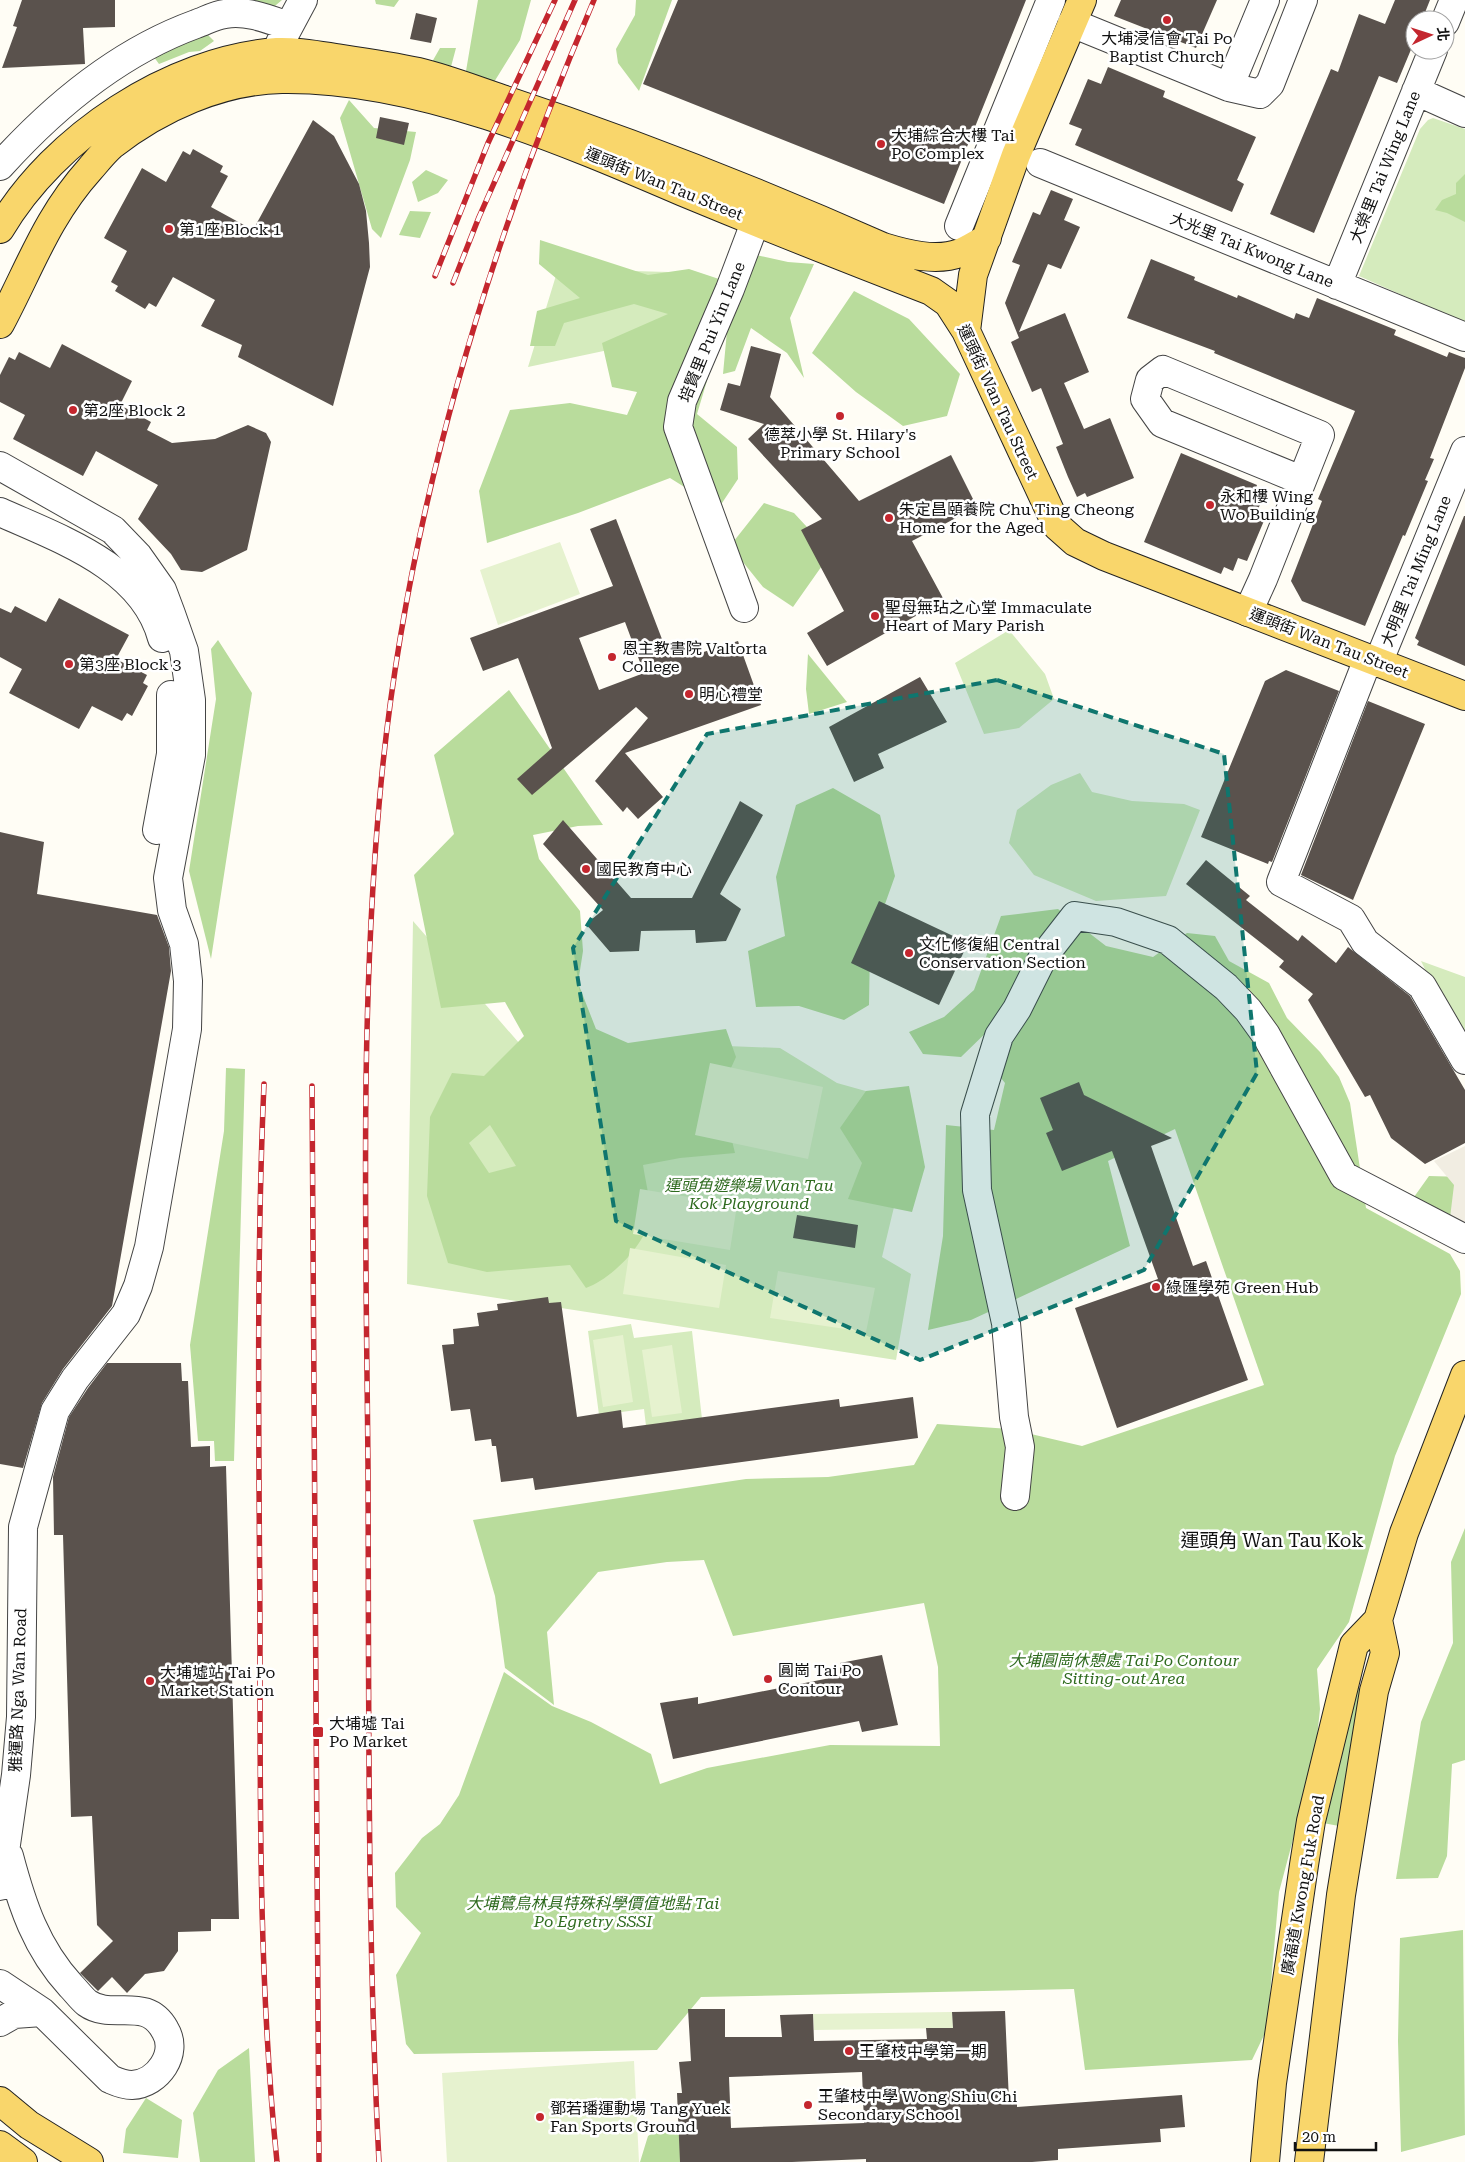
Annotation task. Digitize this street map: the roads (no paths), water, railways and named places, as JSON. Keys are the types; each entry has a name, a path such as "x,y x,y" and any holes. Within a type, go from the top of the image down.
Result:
{"main road":[{"path":"966,331 973,275 988,238 1016,155 1077,12"},
{"path":"0,229 43,172 88,131 147,92 185,74 222,62 278,52 326,56 420,73 518,115"},
{"path":"0,324 46,230 70,191 111,146 158,114 195,97 230,86 279,79 327,80 518,115"},
{"name":"運頭街 Wan Tau Street","path":"518,115 669,158 760,209 931,291 948,303 966,331 1057,526 1075,542 1104,556 1465,696"},
{"name":"運頭街 Wan Tau Street","path":"760,209 907,254 937,257 959,253 988,238"},
{"name":"廣福道 Kwong Fuk Road","path":"1265,2162 1272,2083 1311,1821 1354,1645 1378,1620 1404,1532 1465,1374"},
{"name":"廣福道 Kwong Fuk Road","path":"1309,2162 1342,1886 1374,1691 1385,1653 1378,1620"},
{"path":"0,2101 29,2125 89,2162"},
{"path":"0,2145 23,2162"}],"street":[{"path":"279,79 278,52 282,36 303,0"},
{"path":"959,226 1051,0"},
{"path":"1229,88 1265,0"},
{"path":"1077,12 1229,88 1260,94 1270,84 1304,0"},
{"path":"0,166 30,133 92,79 169,34 225,14 258,15 288,26"},
{"name":"大榮里 Tai Wing Lane","path":"1338,285 1429,60"},
{"path":"1416,91 1465,112"},
{"name":"大光里 Tai Kwong Lane","path":"1040,163 1465,337"},
{"name":"培賢里 Pui Yin Lane","path":"744,608 678,427 682,401 760,209"},
{"path":"1248,612 1263,580 1320,435 1163,370 1150,380 1145,399 1162,423 1302,480"},
{"name":"大明里 Tai Ming Lane","path":"1465,451 1373,661 1281,882 1351,920 1365,942 1422,986 1465,1060"},
{"name":"雅運路 Nga Wan Road","path":"0,466 113,530 138,556 162,590 171,614 184,651 191,700 191,755 168,878 172,910 184,944 188,982 187,1029 147,1255 138,1286 126,1314 75,1379 55,1411 23,1527 11,1550 21,1717 16,1775 0,1886"},
{"path":"0,512 72,545 106,564 142,598 158,622 167,655 173,706 171,754 149,876"},
{"path":"1015,1496 1020,1447 1014,1417 1006,1323 977,1190 975,1114 999,1036 1017,1010 1043,957 1076,916 1116,922 1168,940 1226,987 1248,1010 1266,1035 1344,1176 1465,1239"},
{"name":"雅運路 Nga Wan Road","path":"0,1984 42,2012 110,2079 121,2084 144,2082 162,2069 167,2060 168,2037 158,2020 148,2013 136,2009 102,2010 87,2003 59,1973 33,1932 3,1857"},
{"path":"0,2022 14,2014 42,2012"}],"railway":[{"path":"435,276 488,143 555,0"},
{"path":"453,283 479,217 575,0"},
{"path":"379,2162 372,1989 369,1815 365,1207 370,946 382,773 395,673 412,574 433,476 459,379 488,282 520,187 594,0"},
{"path":"264,1084 261,1152 259,1358 261,1830 267,2030 277,2162"},
{"path":"312,1086 319,2162"}],"place":[{"name":"大埔浸信會 Tai Po Baptist Church","path":"1167,20"},
{"name":"大埔綜合大樓 Tai Po Complex","path":"881,144"},
{"name":"第1座 Block 1","path":"169,229"},
{"name":"第2座 Block 2","path":"73,410"},
{"name":"德萃小學 St. Hilary's Primary School","path":"840,416"},
{"name":"永和樓 Wing Wo Building","path":"1210,505"},
{"name":"朱定昌頤養院 Chu Ting Cheong Home for the Aged","path":"889,518"},
{"name":"聖母無玷之心堂 Immaculate Heart of Mary Parish","path":"875,616"},
{"name":"恩主教書院 Valtorta College","path":"612,657"},
{"name":"第3座 Block 3","path":"69,664"},
{"name":"明心禮堂","path":"689,694"},
{"name":"國民教育中心","path":"586,869"},
{"name":"文化修復組 Central Conservation Section","path":"909,953"},
{"name":"綠匯學苑 Green Hub","path":"1156,1287"},
{"name":"圓崗 Tai Po Contour","path":"768,1679"},
{"name":"大埔墟站 Tai Po Market Station","path":"150,1681"},
{"name":"大埔墟 Tai Po Market","path":"318,1732"},
{"name":"王肇枝中學第一期","path":"849,2051"},
{"name":"王肇枝中學 Wong Shiu Chi Secondary School","path":"808,2105"},
{"name":"鄧若璠運動場 Tang Yuek Fan Sports Ground","path":"540,2117"}],"district":[{"name":"運頭角 Wan Tau Kok","path":"1272,1540"}],"park label":[{"name":"運頭角遊樂場 Wan Tau Kok Playground","path":"749,1194"},
{"name":"大埔圓崗休憩處 Tai Po Contour Sitting-out Area","path":"1124,1669"},
{"name":"大埔鷺鳥林具特殊科學價值地點 Tai Po Egretry SSSI","path":"593,1912"}]}
